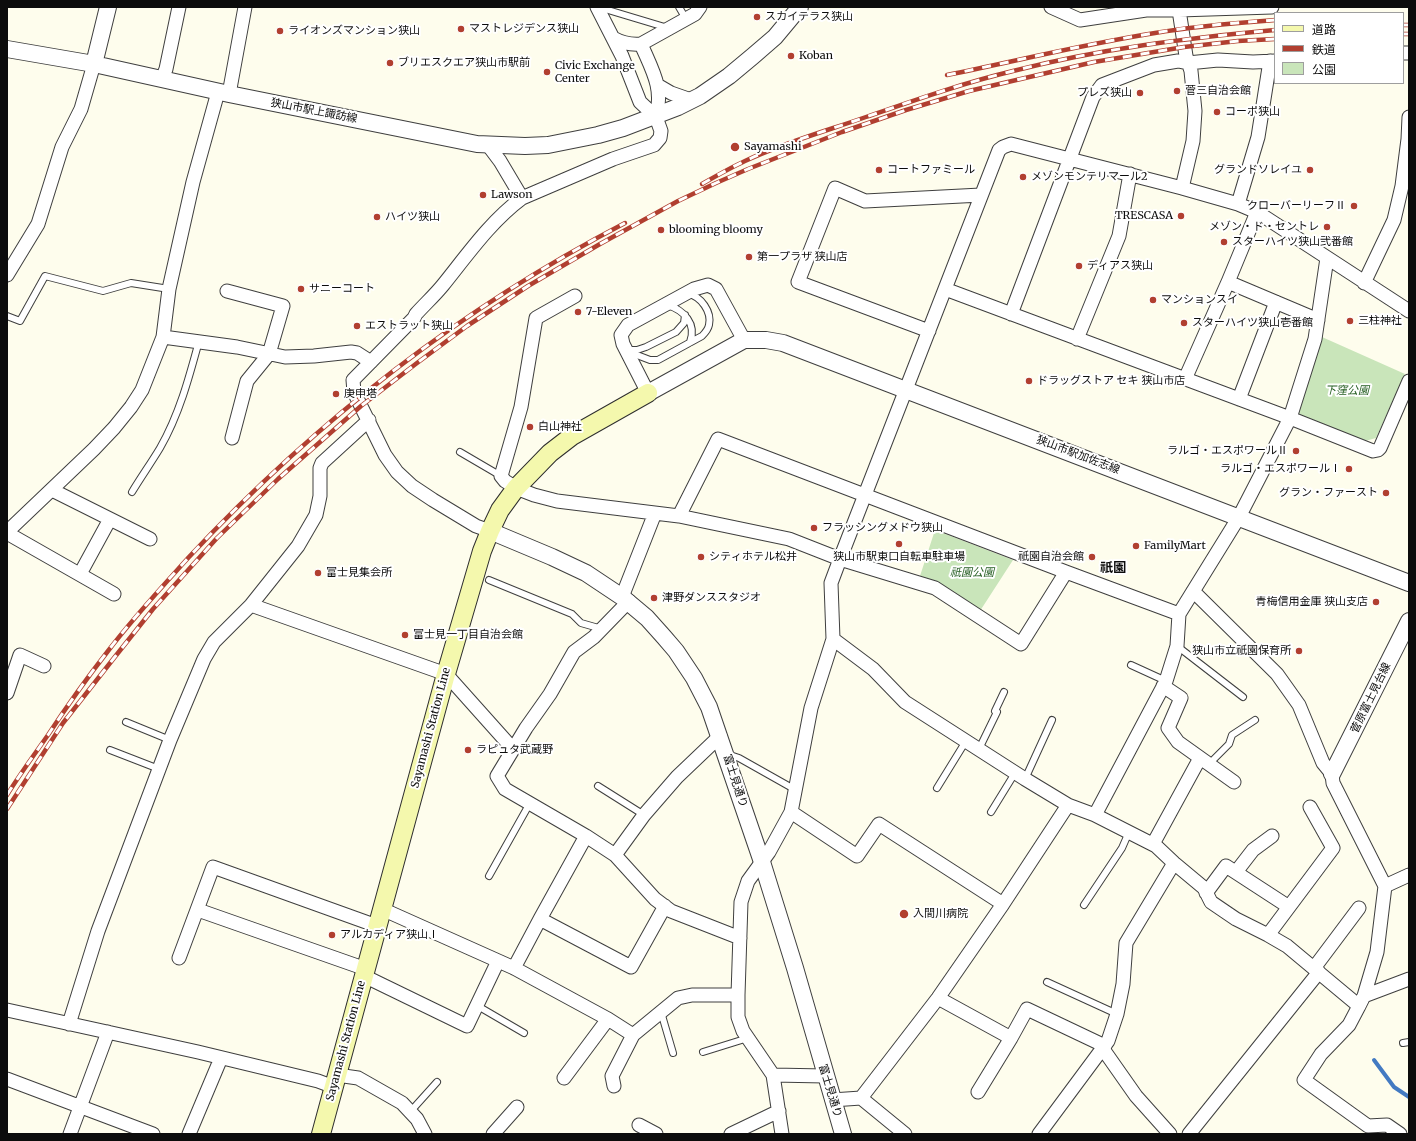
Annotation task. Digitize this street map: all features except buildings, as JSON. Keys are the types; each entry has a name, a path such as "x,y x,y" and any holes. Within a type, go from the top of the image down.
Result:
{"main road":[{"name":"Sayamashi Station Line","path":"321,1134 446,674 482,551 490,531 500,510 516,488 550,453 572,436 648,393"}],"street":[{"path":"7,275 38,224 62,147 81,109 108,7"},
{"path":"162,79 166,69 179,7"},
{"path":"114,594 7,533 104,439 131,407 142,390 163,337 169,289 193,182 224,93 245,7"},
{"path":"490,531 476,526 432,500 412,486 397,472 385,455 354,392 353,380 443,286 494,222 522,198 654,144 660,138 661,131 656,116 640,102 630,75 598,7"},
{"path":"613,38 623,43 633,45 641,44 695,14 700,7"},
{"name":"狭山市駅上諏訪線","path":"7,49 94,64 224,93 469,142 488,145 548,145 592,137 624,128 692,100 729,76 753,56 774,36 800,7"},
{"path":"1052,7 1080,20 1138,9 1179,10 1272,7"},
{"path":"1179,10 1188,63 1191,71 1195,111 1193,141 1182,188"},
{"path":"641,44 659,86 659,105 656,116"},
{"path":"1011,314 1093,97 1102,85 1154,65 1178,61 1188,63 1218,60 1253,62 1272,61 1258,137 1238,204"},
{"path":"659,86 671,93 692,100"},
{"path":"624,128 634,115 640,102"},
{"path":"1364,283 1394,220 1406,186 1409,117"},
{"path":"782,1134 773,1075 743,1031 738,1017 741,902 748,881 762,862 791,812 794,789 811,708 833,639 831,583 905,389 929,331 997,154 1000,150 1011,144 1130,174 1238,204 1257,212 1409,311"},
{"path":"488,145 500,161 522,198"},
{"path":"1077,339 1119,236 1130,174"},
{"path":"929,331 798,282 835,188 865,201 981,195"},
{"path":"1185,379 1257,212"},
{"path":"1095,815 1164,683 1177,646 1179,614 1239,517 1290,418 1315,339 1327,258"},
{"path":"1228,282 1318,320"},
{"path":"708,285 716,289 744,340 648,393 626,350 621,335 628,325 665,304 701,286 708,285"},
{"path":"945,289 1373,450 1380,448 1409,381"},
{"path":"227,291 283,306 269,354 247,381 232,438"},
{"path":"575,296 536,318 521,407 502,476 505,481 516,488 534,495 557,501 679,516 788,539 840,559 935,588 1021,644 1066,572"},
{"path":"1239,399 1276,302"},
{"path":"163,337 237,347 285,357 351,352 358,353 371,362"},
{"name":"狭山市駅加佐志線","path":"744,340 766,340 783,343 1409,582"},
{"path":"69,1024 98,931 170,740 204,659 214,642 252,605 298,546 316,515 320,496 320,468 322,463 369,420"},
{"path":"679,516 718,439 1179,614"},
{"path":"52,490 150,539"},
{"path":"655,513 626,599 602,629 574,652 550,694 513,749 497,776 505,789 586,836 615,855 641,885 655,899 671,911 740,938"},
{"path":"80,574 110,519"},
{"name":"富士見通り","path":"490,531 586,573 626,599 647,618 676,651 694,678 709,707 720,736 762,862 795,968 843,1134"},
{"path":"1193,591 1277,674 1299,705 1323,763 1332,774 1333,783 1385,886 1377,952 1361,1001 1348,1025 1321,1054 1304,1080 1368,1126 1387,1125 1400,1134"},
{"path":"252,605 446,674 513,749"},
{"name":"菅原富士見台線","path":"1332,774 1409,621"},
{"path":"833,639 873,669 905,702 1020,776 1068,805 1095,815 1154,844 1204,888 1211,902 1236,919 1287,946 1317,970 1361,1001"},
{"path":"7,693 20,655 44,666"},
{"path":"1164,683 1181,698 1168,728 1178,742 1234,782"},
{"path":"615,855 644,815 677,777 720,736"},
{"path":"1154,844 1204,761"},
{"path":"861,1098 938,998 1003,904 1068,805"},
{"path":"1268,935 1333,848 1310,807"},
{"path":"791,812 857,856 879,824 1003,904"},
{"path":"514,968 586,836"},
{"path":"1236,872 1253,850 1272,836"},
{"path":"1039,1134 1108,1041 1117,1014 1123,984 1126,943 1174,863"},
{"path":"1206,893 1226,866 1289,907"},
{"path":"179,958 213,867 379,918 498,961 514,968 608,1019 634,1035"},
{"path":"1385,886 1409,875"},
{"path":"540,919 631,968 665,906"},
{"path":"1189,1134 1317,970 1359,908"},
{"path":"198,910 365,973 467,1026 498,961"},
{"path":"1361,1001 1409,979"},
{"path":"614,1086 612,1076 634,1035 678,998 692,995 738,995"},
{"path":"938,998 1011,1038"},
{"path":"978,1092 1027,1009 1104,1047 1136,1096 1170,1134"},
{"path":"7,1010 318,1081 336,1081 358,1078 402,1103 417,1119 425,1134"},
{"path":"564,1078 608,1019"},
{"path":"70,1134 108,1032"},
{"path":"189,1134 221,1058"},
{"path":"773,1075 825,1076"},
{"path":"7,1079 153,1134"},
{"path":"832,1100 861,1098 888,1118 906,1134"},
{"path":"493,1134 517,1107"},
{"path":"732,1134 779,1111"},
{"path":"639,1125 656,1134"}],"lane":[{"path":"598,7 670,28"},
{"path":"679,7 686,19"},
{"path":"7,316 20,321 45,276 103,291 131,283 169,289"},
{"path":"626,350 646,359 658,360 702,336 707,331 709,325 709,318 706,310 697,297 685,294"},
{"path":"665,304 674,307 685,315 692,327 693,332 690,342"},
{"path":"626,350 637,350 646,347 676,332 684,323 685,315"},
{"path":"132,492 160,447 179,406 199,341"},
{"path":"460,452 502,476"},
{"path":"489,580 572,614 581,622 602,629"},
{"path":"1177,646 1243,697"},
{"path":"1131,665 1164,683"},
{"path":"979,749 997,712 995,711 1004,692"},
{"path":"991,812 1020,776 1052,720"},
{"path":"1204,761 1229,744 1232,735 1255,720"},
{"path":"126,722 170,740"},
{"path":"937,788 966,741"},
{"path":"110,750 159,769"},
{"path":"725,753 739,758 794,789"},
{"path":"598,786 644,815"},
{"path":"489,876 530,803"},
{"path":"1084,905 1122,848 1129,832"},
{"path":"1047,982 1117,1014"},
{"path":"476,1005 524,1033"},
{"path":"661,1012 673,1053"},
{"path":"703,1052 748,1038"},
{"path":"410,1112 437,1082"}],"green space":[{"name":"下窪公園","path":"1322,337 1405,374 1376,438 1365,441 1298,414"},
{"name":"祇園公園","path":"935,530 1013,560 980,611 936,581 920,576"}],"waterway":[{"path":"1374,1060 1394,1087 1409,1097"}],"railway":[{"path":"947,75 1129,37 1200,27 1274,20"},
{"path":"1404,25 1409,25"},
{"path":"702,184 728,169 789,143 939,92 994,76 1045,63 1110,50 1274,30"},
{"path":"1404,34 1409,34"},
{"path":"7,809 63,723 153,609 217,538 278,479 361,406 467,326 528,286 678,201 716,183 842,132 906,110 969,91 1094,62 1184,47 1238,41 1274,39"},
{"path":"7,795 77,692 127,627 189,557 237,507 339,414 393,371 505,292 564,256 625,223"}],"place":[{"name":"スカイテラス狭山","path":"757,17"},
{"name":"マストレジデンス狭山","path":"461,29"},
{"name":"ライオンズマンション狭山","path":"280,31"},
{"name":"Koban","path":"791,56"},
{"name":"ブリエスクエア狭山市駅前","path":"390,63"},
{"name":"Civic Exchange Center","path":"547,72"},
{"name":"菅三自治会館","path":"1177,91"},
{"name":"プレズ狭山","path":"1140,93"},
{"name":"コーポ狭山","path":"1217,112"},
{"name":"Sayamashi","path":"735,147"},
{"name":"コートファミール","path":"879,170"},
{"name":"グランドソレイユ","path":"1310,170"},
{"name":"メゾンモンテリマール2","path":"1023,177"},
{"name":"Lawson","path":"483,195"},
{"name":"クローバーリーフⅡ","path":"1354,206"},
{"name":"TRESCASA","path":"1181,216"},
{"name":"ハイツ狭山","path":"377,217"},
{"name":"メゾン・ド・セントレ","path":"1327,227"},
{"name":"blooming bloomy","path":"661,230"},
{"name":"スターハイツ狭山弐番館","path":"1224,242"},
{"name":"第一プラザ 狭山店","path":"749,257"},
{"name":"ディアス狭山","path":"1079,266"},
{"name":"サニーコート","path":"301,289"},
{"name":"マンションスイ","path":"1153,300"},
{"name":"7-Eleven","path":"578,312"},
{"name":"三柱神社","path":"1350,321"},
{"name":"スターハイツ狭山壱番館","path":"1184,323"},
{"name":"エストラット狭山","path":"357,326"},
{"name":"ドラッグストア セキ 狭山市店","path":"1029,381"},
{"name":"庚申塔","path":"336,394"},
{"name":"白山神社","path":"530,427"},
{"name":"ラルゴ・エスポワールⅡ","path":"1296,451"},
{"name":"ラルゴ・エスポワールⅠ","path":"1349,469"},
{"name":"グラン・ファースト","path":"1386,493"},
{"name":"フラッシングメドウ狭山","path":"814,528"},
{"name":"狭山市駅東口自転車駐車場","path":"899,544"},
{"name":"FamilyMart","path":"1136,546"},
{"name":"シティホテル松井","path":"701,557"},
{"name":"祇園自治会館","path":"1092,557"},
{"name":"富士見集会所","path":"318,573"},
{"name":"津野ダンススタジオ","path":"654,598"},
{"name":"青梅信用金庫 狭山支店","path":"1376,602"},
{"name":"富士見一丁目自治会館","path":"405,635"},
{"name":"狭山市立祇園保育所","path":"1299,651"},
{"name":"ラピュタ武蔵野","path":"468,750"},
{"name":"入間川病院","path":"904,914"},
{"name":"アルカディア狭山Ⅰ","path":"332,935"}],"district":[{"name":"祇園","path":"1113,568"}]}
